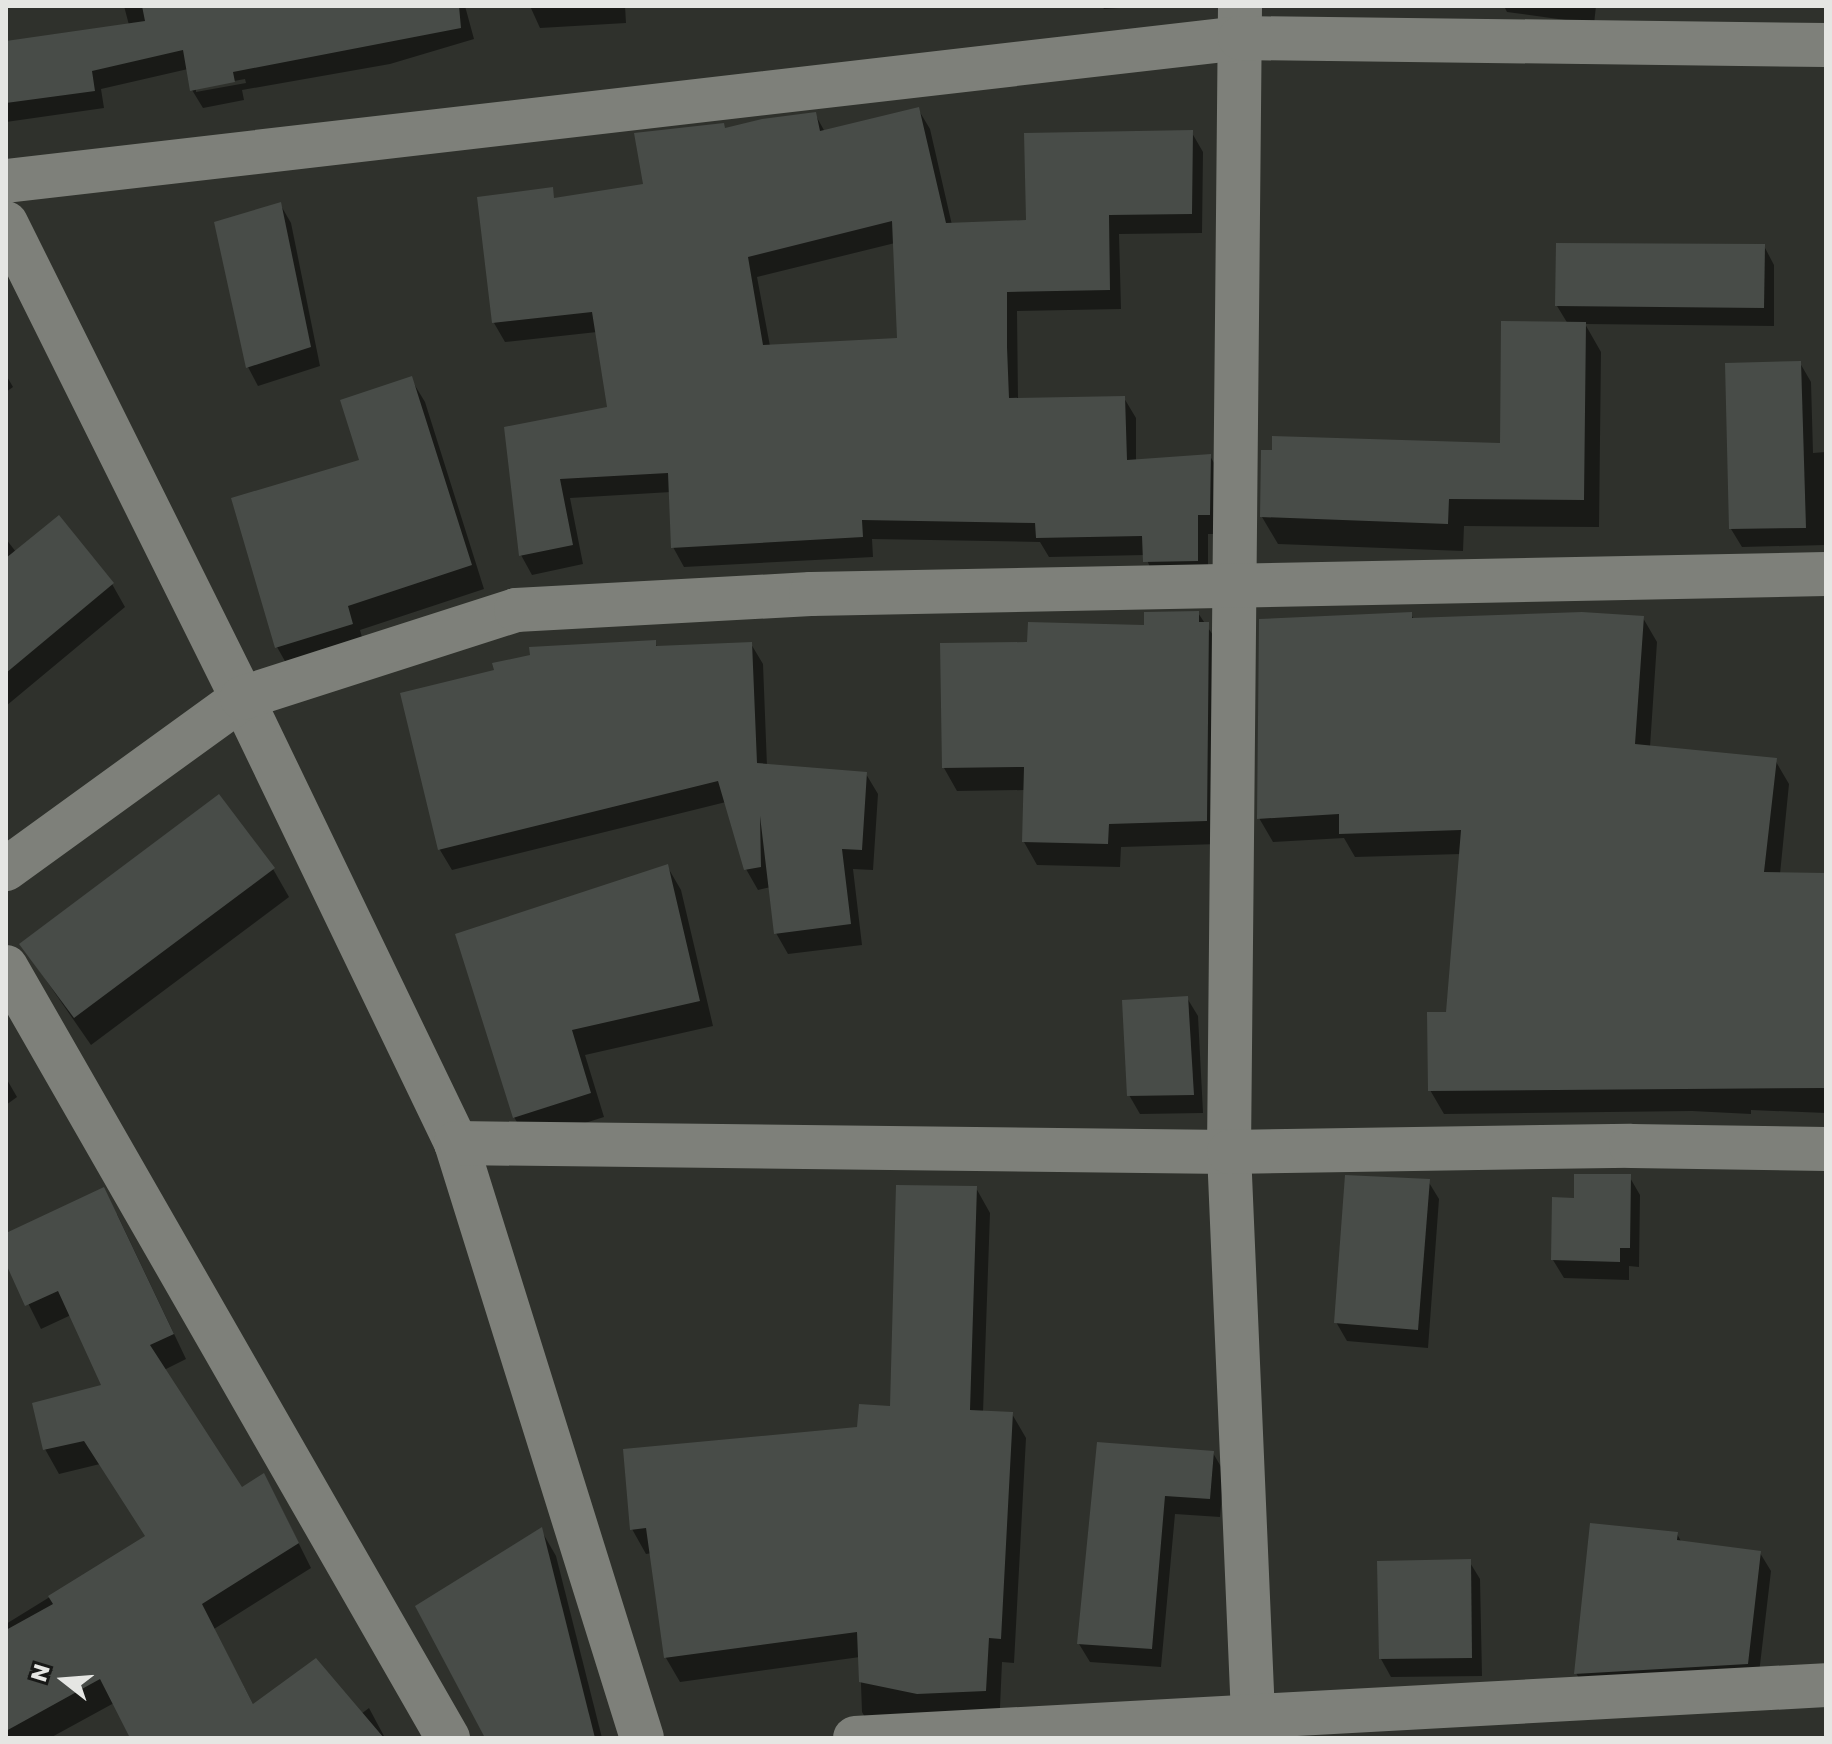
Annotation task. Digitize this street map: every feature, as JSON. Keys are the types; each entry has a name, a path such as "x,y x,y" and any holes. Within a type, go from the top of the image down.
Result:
{"street":[{"path":"6,181 1240,22 1826,45"},
{"path":"1240,22 1229,1152 1252,1728"},
{"path":"6,223 242,698 456,1143 642,1738"},
{"path":"6,869 242,698 516,610 811,594 1826,574"},
{"path":"6,967 448,1738"},
{"path":"456,1143 1229,1152 1631,1146 1826,1149"},
{"path":"855,1738 1252,1728 1826,1685"}],"building":[{"path":"142,6 459,6 461,28 233,72 235,82 190,91 183,50 92,71 95,91 6,103 6,41 145,21"},
{"path":"919,107 946,223 1026,220 1024,133 1193,130 1192,214 1109,215 1110,290 1007,292 1007,347 1009,398 1125,396 1127,460 1211,454 1210,515 1198,515 1198,561 1143,562 1142,536 1036,538 1035,523 862,520 863,537 671,548 668,473 560,479 573,545 519,556 504,427 607,407 592,312 492,323 477,197 553,187 554,198 643,184 634,133 724,123 725,128 762,119 816,112 820,131","holes":["892,221 897,338 763,345 748,257"]},
{"path":"281,202 311,347 246,368 214,222"},
{"path":"1556,243 1765,244 1764,308 1555,306"},
{"path":"1501,321 1586,322 1584,500 1449,499 1448,524 1260,517 1261,450 1272,450 1272,436 1500,443"},
{"path":"1801,361 1806,528 1729,529 1725,363"},
{"path":"412,376 472,565 348,606 353,624 275,648 231,498 359,460 340,400"},
{"path":"59,515 114,583 6,673 6,558"},
{"path":"1199,611 1199,622 1209,622 1207,821 1109,824 1108,844 1022,842 1024,767 942,768 940,643 1027,642 1028,622 1144,625 1144,612"},
{"path":"1412,612 1412,618 1582,612 1644,616 1635,744 1777,758 1764,872 1826,873 1826,1088 1428,1091 1427,1012 1446,1012 1461,830 1339,834 1339,814 1257,819 1259,619"},
{"path":"656,640 656,646 752,642 757,763 867,772 862,850 842,849 851,924 774,934 760,816 761,867 744,870 718,781 438,850 400,693 494,670 492,663 530,655 529,647"},
{"path":"219,794 275,868 74,1018 19,944"},
{"path":"668,864 700,1001 572,1030 591,1093 513,1118 455,934"},
{"path":"1188,996 1194,1095 1127,1096 1122,1000"},
{"path":"1574,1174 1631,1174 1630,1248 1620,1248 1620,1262 1551,1260 1552,1197 1574,1198"},
{"path":"1345,1175 1430,1179 1418,1330 1334,1323"},
{"path":"896,1185 977,1186 970,1410 1013,1412 1001,1639 989,1638 986,1691 917,1694 859,1682 857,1632 664,1658 646,1528 630,1530 623,1449 857,1427 859,1404 890,1406"},
{"path":"104,1187 174,1334 150,1345 242,1487 264,1473 299,1543 202,1604 253,1704 316,1658 384,1738 130,1738 100,1679 6,1731 6,1630 53,1604 48,1596 145,1536 84,1441 43,1450 32,1403 101,1385 58,1291 25,1306 6,1264 6,1233"},
{"path":"1097,1442 1214,1451 1210,1499 1165,1496 1152,1649 1077,1644"},
{"path":"1590,1523 1678,1532 1677,1540 1761,1551 1748,1664 1574,1674"},
{"path":"542,1527 595,1738 485,1738 415,1606"},
{"path":"1471,1559 1472,1658 1379,1659 1377,1561"}]}
